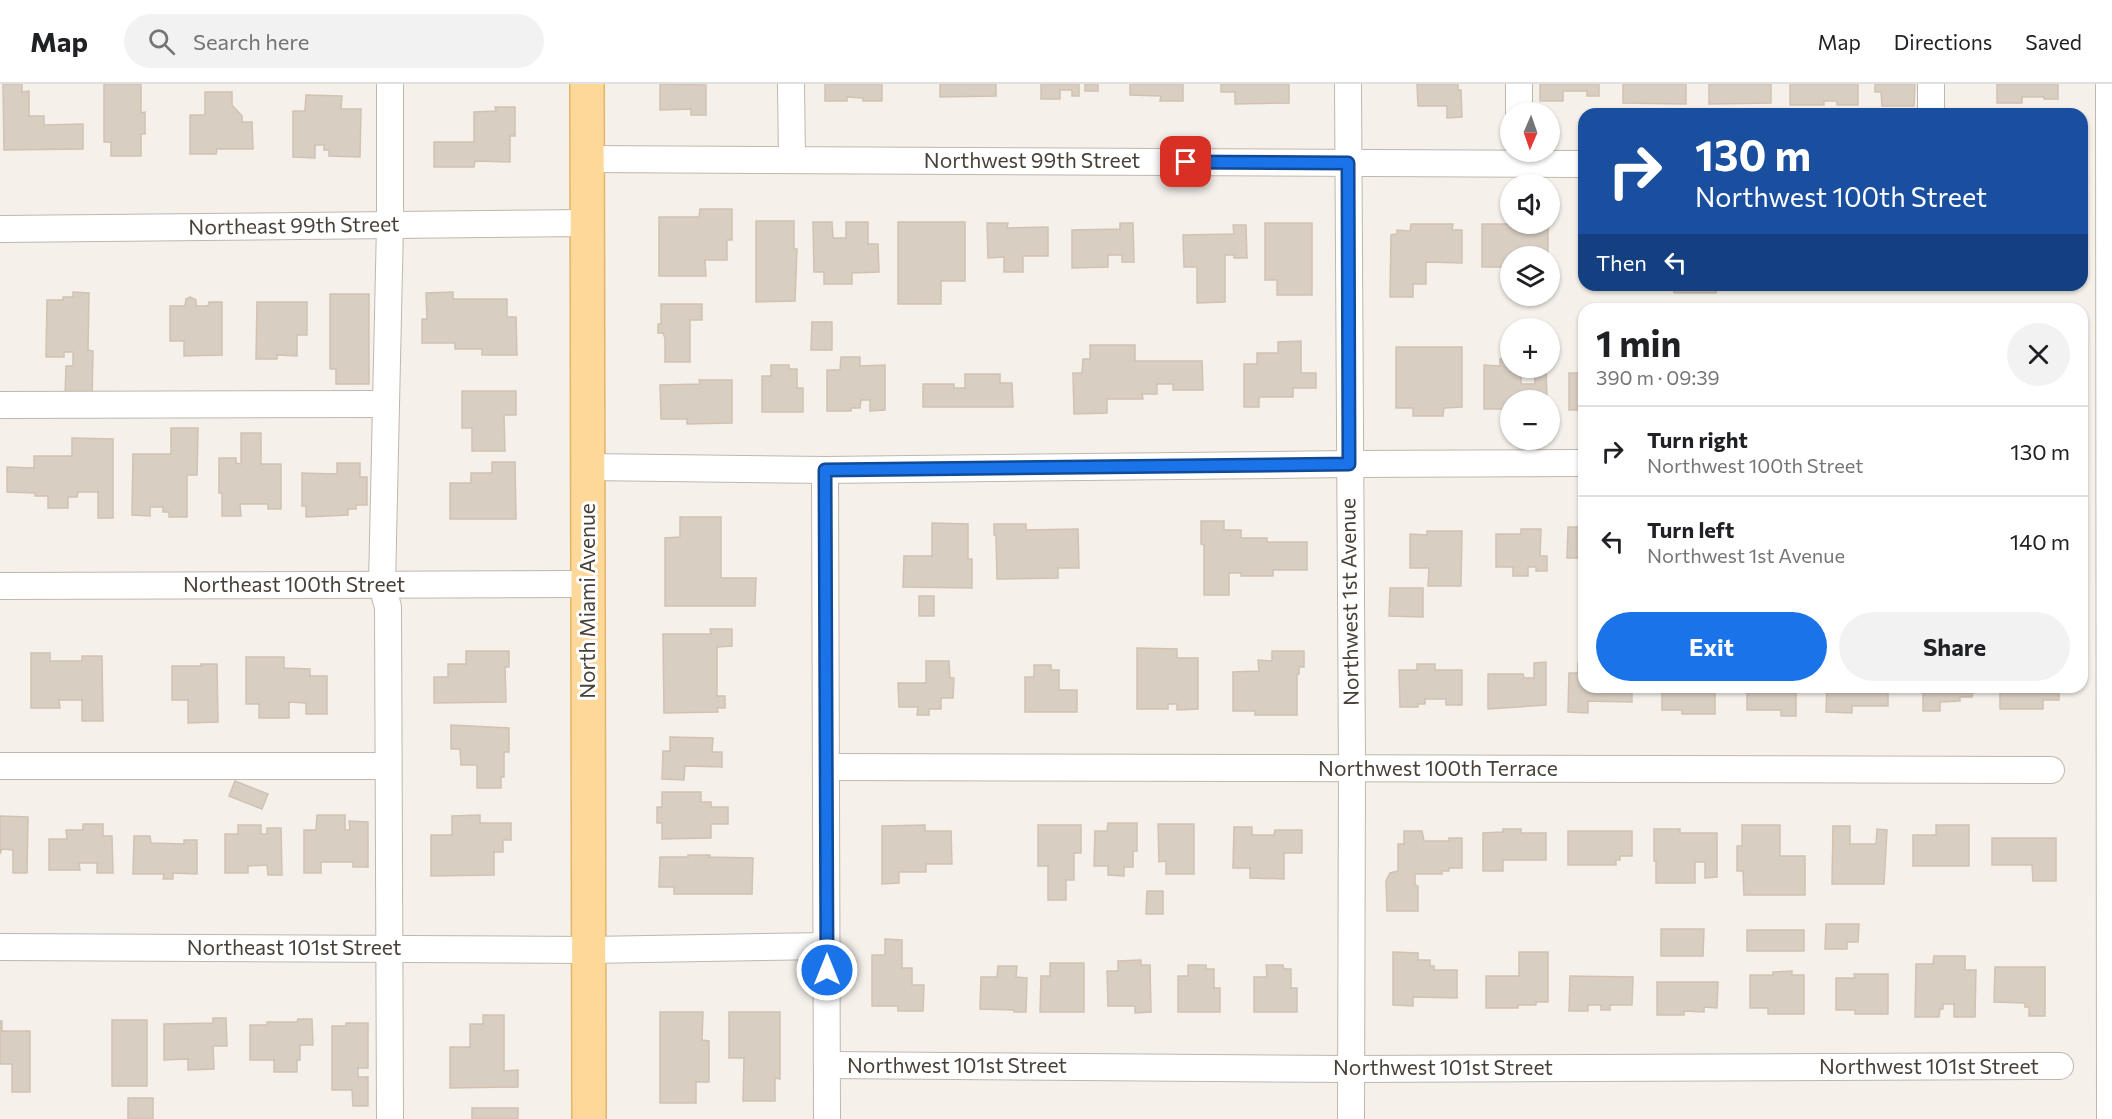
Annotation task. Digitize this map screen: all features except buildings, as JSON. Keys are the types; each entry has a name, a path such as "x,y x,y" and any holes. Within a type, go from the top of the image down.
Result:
{"main road":[{"name":"North Miami Avenue","path":"587,84 589,1119"}],"street":[{"path":"390,84 390,225 382,585 387,607 390,1119"},
{"path":"791,84 792,160"},
{"name":"Northwest 1st Avenue","path":"1348,84 1352,768 1351,1119"},
{"path":"1519,84 1519,102"},
{"path":"1931,84 1931,108"},
{"path":"2109,84 2110,1119"},
{"name":"Northwest 99th Street","path":"588,159 1348,163 1500,159"},
{"name":"Northwest 99th Street","path":"1560,162 1578,163"},
{"name":"Northeast 99th Street","path":"0,229 588,223"},
{"path":"0,405 386,404"},
{"path":"588,467 825,470 1578,463"},
{"path":"825,470 827,1119"},
{"name":"Northeast 100th Street","path":"0,586 588,584"},
{"path":"0,766 388,766"},
{"name":"Northwest 100th Terrace","path":"826,767 2051,771"},
{"path":"589,950 827,946"},
{"name":"Northeast 101st Street","path":"0,947 589,950"},
{"name":"Northwest 101st Street","path":"827,1065 1351,1069 2060,1066"}],"route":[{"path":"827,970 825,470 1349,464 1348,163 1186,162"}]}
